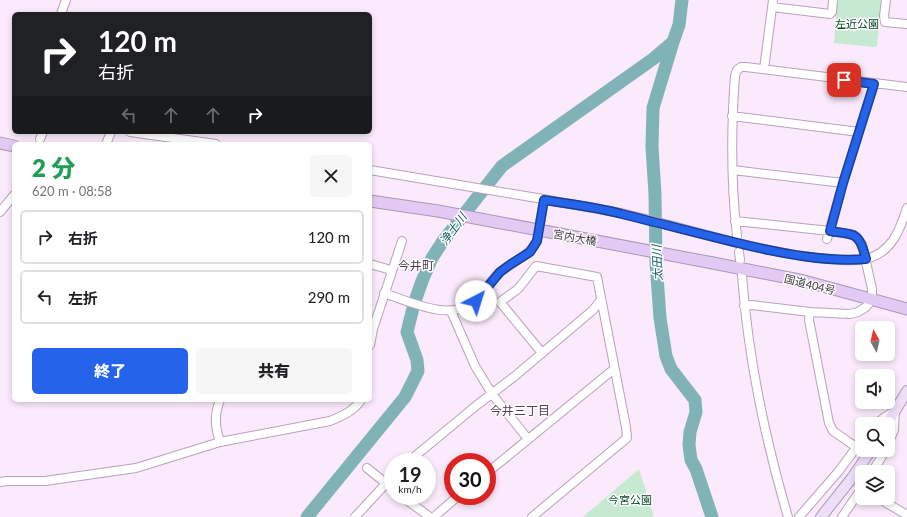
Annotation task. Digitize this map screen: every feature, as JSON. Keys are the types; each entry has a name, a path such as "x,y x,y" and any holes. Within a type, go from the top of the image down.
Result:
{"highway":[{"path":"0,143 12,146"},
{"name":"宮内大橋","path":"372,201 438,211 713,263"},
{"name":"国道404号","path":"713,263 804,281 907,309"}],"main road":[{"path":"891,417 907,390"},
{"path":"821,517 852,478 866,457"}],"street":[{"path":"62,12 66,0"},
{"path":"764,69 772,4 830,14 832,12 833,0"},
{"path":"886,0 884,16 885,22 907,24"},
{"path":"737,236 733,205 732,116 735,76 737,70 741,67 764,69 907,87"},
{"path":"829,235 843,183 874,84"},
{"path":"732,116 859,132"},
{"path":"142,134 191,142"},
{"path":"372,170 619,213 781,253 850,260 866,259 876,255 890,245 900,229 907,208"},
{"path":"733,170 843,183"},
{"path":"0,212 12,197"},
{"path":"384,293 432,309 451,310 464,308 476,301 500,272 530,252 537,241 544,200"},
{"path":"735,221 829,235 854,235 862,244 872,289 872,299 862,310 850,314 810,312 752,305 744,306"},
{"path":"372,334 391,270 402,241"},
{"path":"372,265 391,270"},
{"path":"532,517 627,438 600,301 597,278 536,266 532,269 518,289 500,302 542,352"},
{"path":"742,276 744,306 751,356 765,428 788,517"},
{"path":"419,453 516,376 542,352 593,310 600,301"},
{"path":"451,310 475,366 492,394 528,439"},
{"path":"810,312 809,320 829,423 833,431 855,446"},
{"path":"496,466 614,369"},
{"path":"219,402 215,418 216,432 220,442"},
{"path":"0,482 45,481 136,468 220,442 330,421 347,414 359,402"},
{"path":"884,417 895,411"},
{"path":"895,411 895,417"},
{"path":"799,517 838,472 855,448"},
{"path":"367,468 384,482"},
{"path":"355,517 384,484"},
{"path":"842,517 855,498"},
{"path":"413,505 430,517"},
{"path":"434,517 448,505"},
{"path":"889,505 904,515"}],"green space":[{"name":"左近公園","path":"837,0 882,0 877,46 874,47 834,43"},
{"name":"今宮公園","path":"639,469 654,517 583,517"}],"waterway":[{"name":"太田川","path":"682,0 679,25 653,108 652,147 655,194 656,262 660,318 666,356 671,369 695,400 696,412 690,432 689,445 691,460 696,469 712,517"},
{"name":"浄土川","path":"307,517 405,397 418,371 417,360 407,332 422,281 432,258 443,241 502,166 653,59 673,42"}],"district":[{"name":"今井町","path":"416,265"},
{"name":"今井三丁目","path":"520,410"}],"route":[{"path":"476,301 500,272 530,252 534,247 537,241 544,200 619,213 781,253 827,259 866,259 862,244 854,235 830,231 843,183 874,84 844,80"}]}
